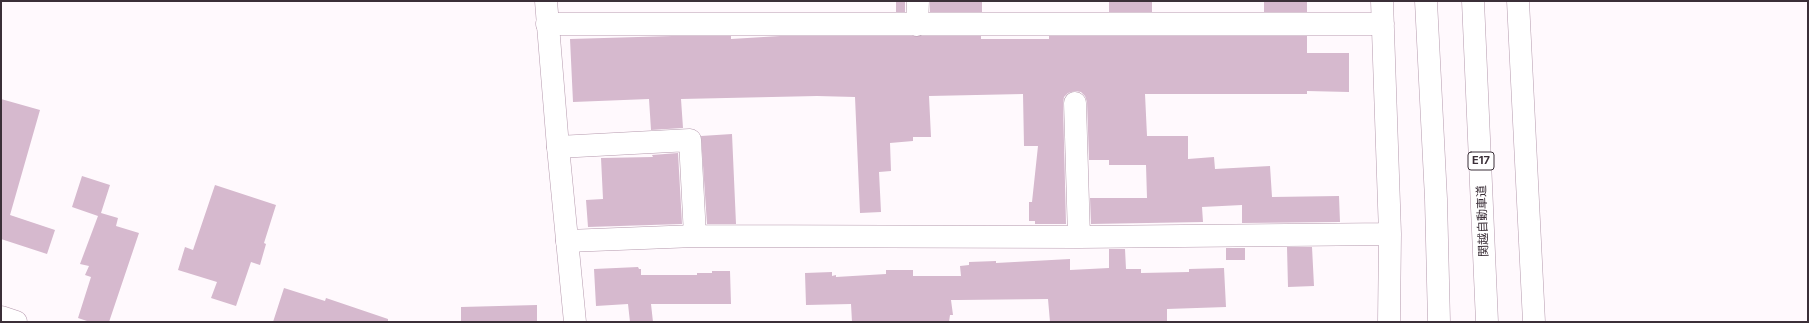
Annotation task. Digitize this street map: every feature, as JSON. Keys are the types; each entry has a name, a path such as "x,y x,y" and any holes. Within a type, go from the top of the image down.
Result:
{"main road":[{"path":"546,1 575,322"},
{"path":"917,25 918,1"},
{"path":"1382,1 1390,234 1389,322"},
{"path":"1426,1 1436,199 1439,322"},
{"name":"関越自動車道","path":"1473,1 1487,322"},
{"path":"1518,1 1534,322"},
{"path":"547,24 1383,24"},
{"path":"1075,103 1079,237"},
{"path":"558,147 690,140 695,236"},
{"path":"567,241 695,236 1079,237 1390,234"},
{"path":"1,317 16,322"}],"building":[{"path":"896,1 905,1 905,12 896,12"},
{"path":"930,1 982,1 982,12 930,12"},
{"path":"1109,1 1152,1 1152,12 1109,12"},
{"path":"1264,1 1307,1 1307,12 1264,12"},
{"path":"731,36 731,39 780,36 981,36 981,39 1049,39 1049,36 1307,36 1307,53 1349,53 1349,92 1307,91 1307,94 1145,94 1147,136 1188,136 1188,159 1214,157 1215,169 1270,166 1272,197 1339,196 1340,222 1242,223 1242,205 1202,207 1203,222 1091,224 1090,198 1147,198 1146,165 1109,165 1109,160 1089,160 1087,102 1085,96 1081,92 1075,91 1068,93 1064,97 1063,103 1066,224 1035,224 1035,221 1029,221 1029,202 1032,202 1038,146 1024,146 1023,94 929,96 931,137 913,137 913,141 890,143 891,171 879,172 881,212 860,213 855,97 817,96 681,99 683,128 651,130 649,99 573,102 570,39"},
{"path":"1,99 40,110 10,215 55,230 47,254 1,239"},
{"path":"732,134 736,224 707,224 701,136"},
{"path":"678,153 682,224 588,227 586,200 603,199 601,158 653,157 652,155"},
{"path":"82,176 110,185 101,213 118,218 116,226 139,233 109,322 90,322 78,318 91,277 85,275 89,266 80,264 98,216 72,207"},
{"path":"215,185 276,205 264,243 266,244 260,265 251,262 236,306 211,298 217,282 178,270 185,247 193,250"},
{"path":"1287,247 1312,247 1314,286 1288,287"},
{"path":"1226,248 1245,248 1245,260 1226,260"},
{"path":"1109,249 1125,249 1126,269 1141,269 1141,273 1189,272 1189,269 1224,268 1226,307 1167,309 1167,322 1050,322 1048,299 951,300 953,315 950,315 949,322 852,322 851,304 806,305 805,273 832,272 832,276 836,275 836,277 886,274 886,270 913,270 913,276 961,276 960,266 969,265 969,262 996,261 996,263 1070,259 1070,270 1109,268"},
{"path":"638,267 641,269 641,275 697,275 697,273 712,273 712,271 730,271 731,304 651,304 653,322 630,322 628,304 596,306 594,269"},
{"path":"284,288 325,301 326,298 388,319 388,322 273,322"},
{"path":"537,305 537,322 461,322 461,307"}]}
